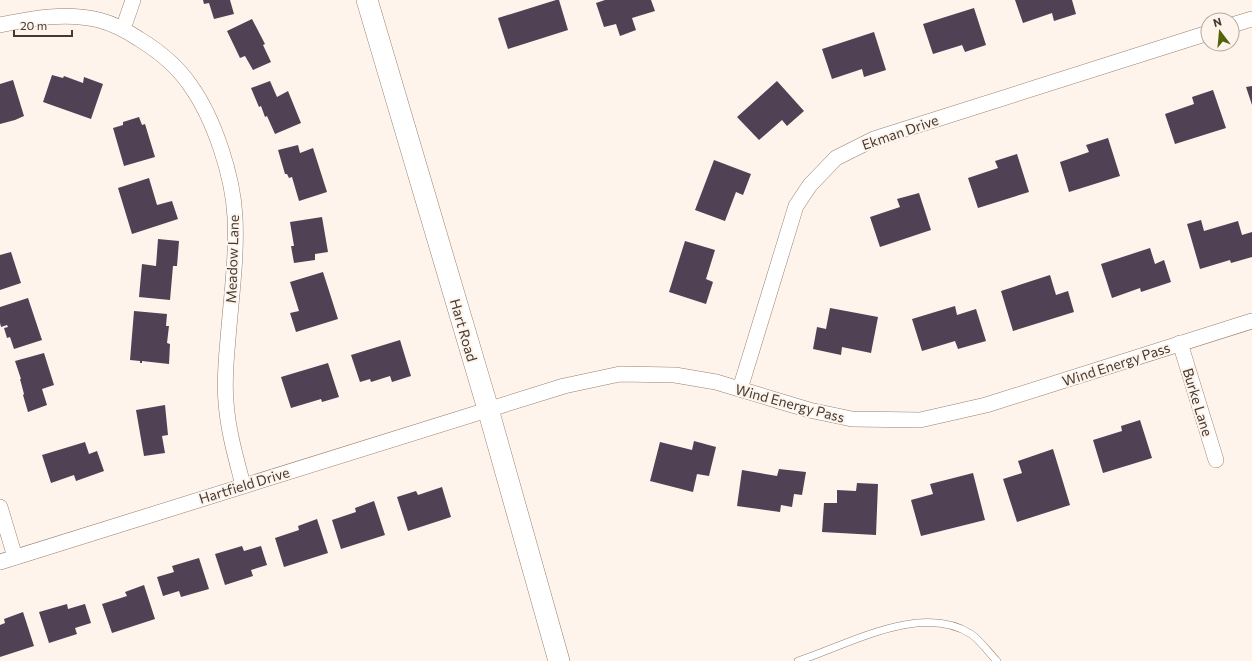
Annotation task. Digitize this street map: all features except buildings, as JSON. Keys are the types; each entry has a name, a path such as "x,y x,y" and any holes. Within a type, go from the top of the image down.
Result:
{"street":[{"path":"123,29 133,0"},
{"name":"Hart Road","path":"370,1 559,661"},
{"name":"Meadow Lane","path":"0,25 62,15 99,20 123,29 159,52 190,84 203,104 213,127 228,173 235,216 234,265 226,360 226,401 232,443 243,485"},
{"path":"1240,23 1252,19"},
{"name":"Ekman Drive","path":"740,389 796,206 810,185 836,158 874,140 1200,36"},
{"name":"Wind Energy Pass","path":"488,409 564,386 620,374 675,375 716,382 809,410 852,419 920,420 986,405 1252,321"},
{"name":"Burke Lane","path":"1180,344 1216,460"},
{"name":"Hartfield Drive","path":"0,562 488,409"},
{"path":"0,507 16,557"}],"lane":[{"path":"798,661 871,633 918,622 945,623 972,634 997,661"}]}
